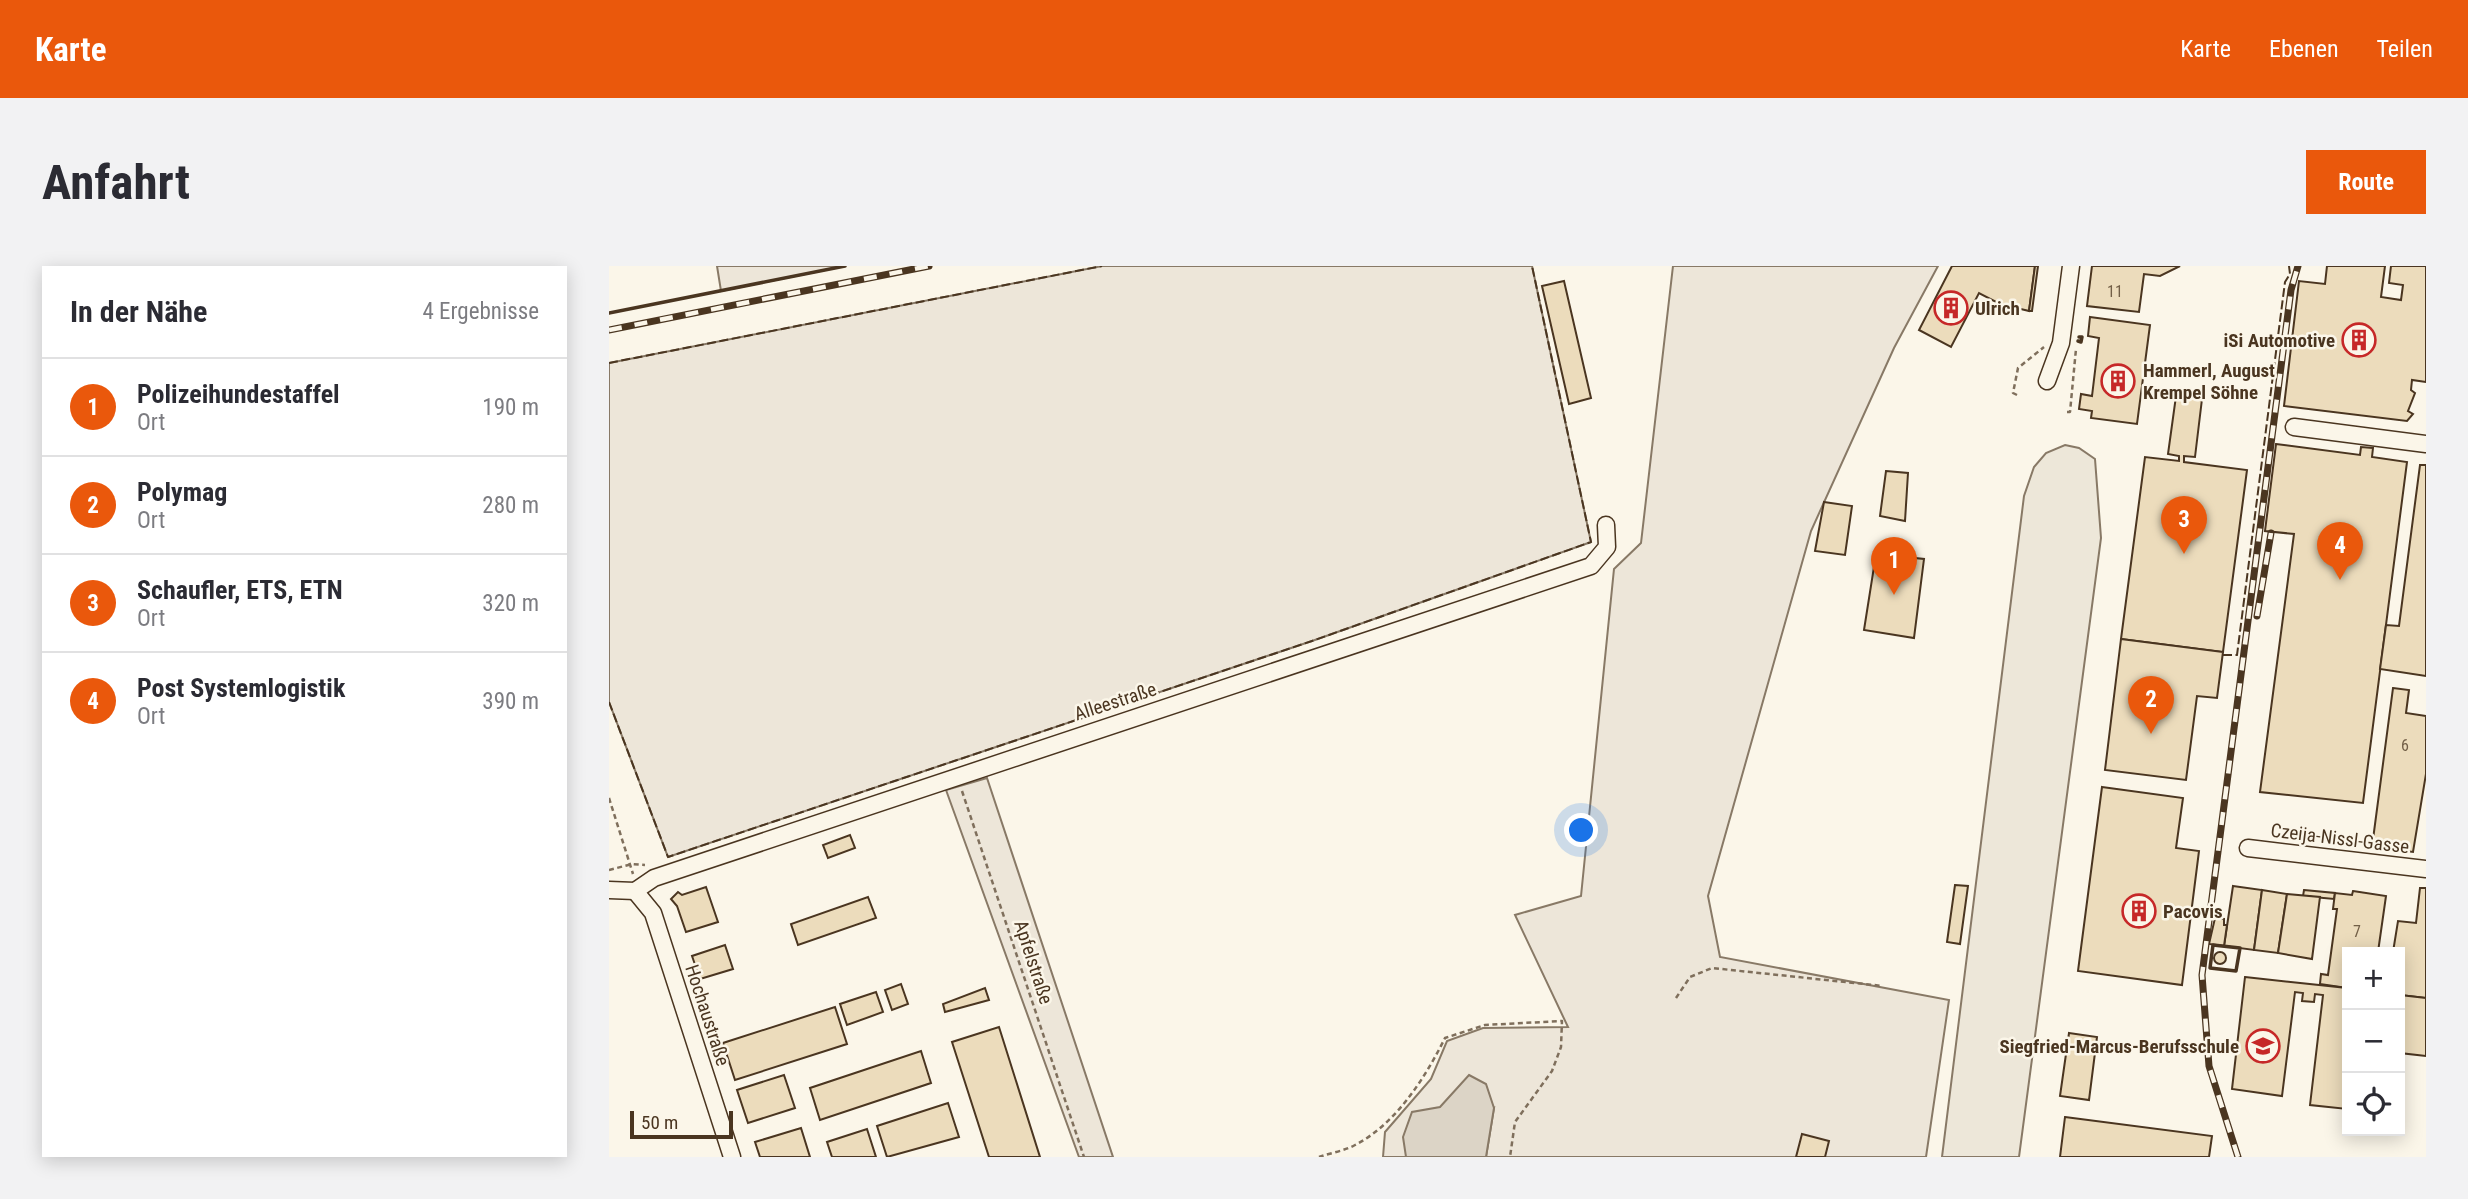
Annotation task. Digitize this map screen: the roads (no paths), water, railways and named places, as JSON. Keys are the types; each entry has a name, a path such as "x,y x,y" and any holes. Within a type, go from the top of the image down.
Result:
{"street":[{"path":"2047,381 2061,343 2071,266"},
{"path":"2294,426 2426,444"},
{"name":"Alleestraße","path":"635,891 654,878 1591,566 1607,547 1606,524"},
{"name":"Czeija-Nissl-Gasse","path":"2248,848 2426,869"},
{"path":"609,890 635,891"},
{"name":"Hochaustraße","path":"635,891 653,913 732,1157"}],"railway":[{"path":"609,330 929,266"},
{"path":"2238,1157 2209,1066 2202,975 2291,290 2298,266"},
{"path":"2257,616 2271,533"}],"place":[{"name":"Ulrich","path":"1951,308"},
{"name":"iSi Automotive","path":"2359,340"},
{"name":"Hammerl, August Krempel Söhne","path":"2118,381"},
{"name":"Schaufler, ETS, ETN","path":"2184,554"},
{"name":"Post Systemlogistik","path":"2340,580"},
{"name":"Polizeihundestaffel","path":"1894,595"},
{"name":"Polymag","path":"2151,734"},
{"name":"Pacovis","path":"2139,911"},
{"name":"Siegfried-Marcus-Berufsschule","path":"2263,1046"}]}
